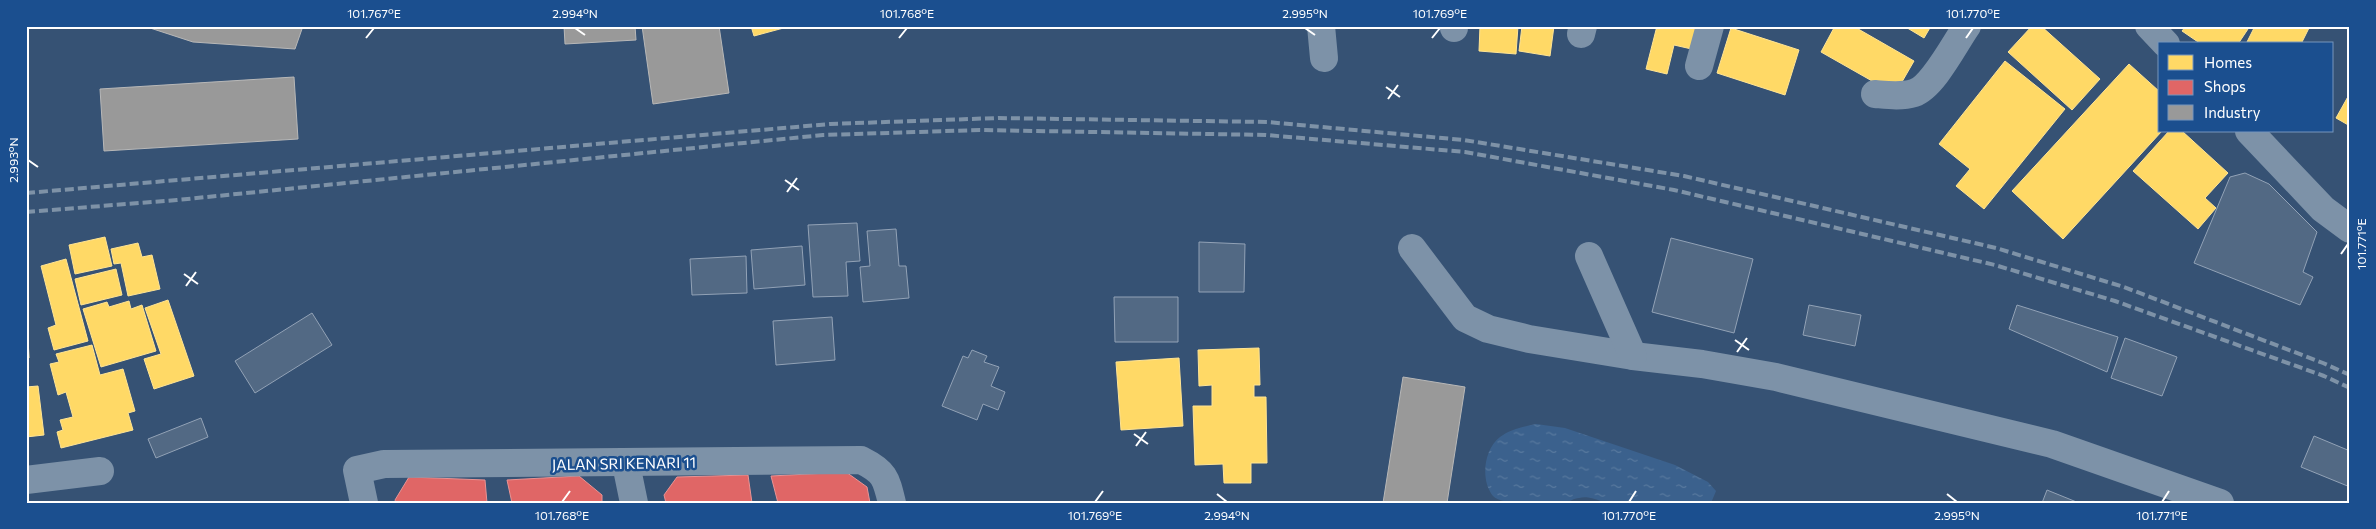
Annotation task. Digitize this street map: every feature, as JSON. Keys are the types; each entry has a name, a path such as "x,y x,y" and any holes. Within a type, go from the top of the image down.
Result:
{"street":[{"path":"1321,26 1324,58"},
{"path":"1699,66 1710,26"},
{"path":"1874,94 1898,96 1915,93 1928,83 1966,26"},
{"path":"2149,26 2164,42"},
{"path":"2250,132 2324,209 2350,229"},
{"path":"1412,248 1465,318 1488,329 1529,339 1633,356 1702,364 1776,377 2052,444 2220,503"},
{"path":"1589,256 1633,356"},
{"name":"JALAN SRI KENARI 11","path":"364,503 357,470 384,464 626,464 861,460 874,466 885,477 892,503"},
{"path":"626,464 634,503"},
{"path":"26,480 100,472"}],"water":[{"path":"1536,424 1565,428 1675,465 1708,482 1716,491 1711,503 1604,503 1585,497 1564,503 1538,504 1516,503 1498,499 1493,496 1486,482 1485,473 1490,449 1504,434"}],"building: Homes":[{"path":"751,26 791,26 754,36"},
{"path":"1480,26 1518,26 1516,54 1479,51"},
{"path":"1522,26 1554,26 1550,56 1519,51"},
{"path":"1657,26 1702,26 1696,50 1674,45 1667,74 1646,69"},
{"path":"1835,26 1853,26 1914,61 1895,94 1821,52"},
{"path":"1904,26 1931,26 1924,38"},
{"path":"2032,26 2041,26 2100,79 2072,110 2008,52"},
{"path":"2186,26 2250,26 2239,42 2198,42 2182,31"},
{"path":"2255,26 2310,26 2302,42 2247,42"},
{"path":"1731,28 1799,50 1785,95 1717,73"},
{"path":"2005,61 2065,109 1984,209 1956,186 1970,169 1939,144"},
{"path":"2129,64 2158,90 2158,132 2161,132 2063,239 2012,191"},
{"path":"2350,93 2350,126 2336,118"},
{"path":"2168,132 2183,132 2228,173 2205,198 2216,208 2198,229 2133,171"},
{"path":"105,237 112,266 75,274 69,245"},
{"path":"138,243 142,257 152,255 160,289 128,296 121,263 114,264 111,249"},
{"path":"66,259 88,341 54,350 48,328 56,325 41,266"},
{"path":"116,269 122,295 81,305 75,279"},
{"path":"26,299 29,358 26,358"},
{"path":"168,300 194,376 154,389 144,359 161,354 145,308"},
{"path":"129,301 131,309 142,305 156,351 101,367 83,309 107,302 109,307"},
{"path":"92,345 100,375 123,369 135,411 128,413 133,430 61,448 57,432 63,430 60,420 73,417 66,392 58,395 50,364 59,362 56,354"},
{"path":"1259,348 1260,385 1254,385 1254,397 1266,397 1267,463 1251,463 1251,483 1224,483 1223,464 1195,465 1193,406 1212,406 1212,385 1199,386 1198,350"},
{"path":"1179,358 1183,426 1121,430 1116,362"},
{"path":"38,386 44,435 26,437 26,387"}],"building: Shops":[{"path":"846,472 867,487 870,503 778,503 771,476"},
{"path":"748,475 752,503 666,503 664,495 677,477"},
{"path":"579,476 602,495 602,503 512,503 507,480"},
{"path":"409,477 485,480 487,503 396,503 395,500"}],"building: Industry":[{"path":"144,26 303,26 295,49 193,42"},
{"path":"564,26 635,26 636,40 565,44"},
{"path":"642,26 719,26 729,93 653,104"},
{"path":"294,77 298,139 104,151 100,89"},
{"path":"1403,377 1465,387 1447,503 1383,503"}],"building: Other":[{"path":"2245,173 2269,184 2317,232 2303,272 2313,277 2300,305 2194,263 2230,177"},
{"path":"857,223 860,261 846,262 848,296 813,297 808,225"},
{"path":"896,229 899,266 906,266 909,298 863,302 860,267 870,266 867,231"},
{"path":"1671,238 1753,259 1734,333 1652,312"},
{"path":"1199,242 1245,244 1244,292 1199,292"},
{"path":"802,246 805,285 754,289 751,250"},
{"path":"746,256 747,293 692,295 690,259"},
{"path":"1114,297 1178,297 1178,342 1115,342"},
{"path":"1809,305 1861,315 1855,346 1803,335"},
{"path":"2017,305 2118,337 2107,372 2009,329"},
{"path":"312,313 332,345 255,393 235,361"},
{"path":"832,317 835,360 776,365 773,321"},
{"path":"2125,338 2177,357 2162,396 2111,378"},
{"path":"972,350 987,356 984,362 999,367 991,386 1005,392 998,410 983,404 977,420 942,406 963,356 968,358"},
{"path":"201,418 208,437 156,458 148,439"},
{"path":"2314,436 2350,451 2350,487 2301,467"},
{"path":"2047,490 2079,503 2042,503"}],"railway":[{"path":"26,193 830,124 998,118 1267,122 1464,140 1684,176 1996,248 2124,287 2350,375"},
{"path":"26,212 177,200 823,135 980,130 1266,135 1465,152 1674,190 1995,265 2115,301 2324,376 2350,388"}]}
